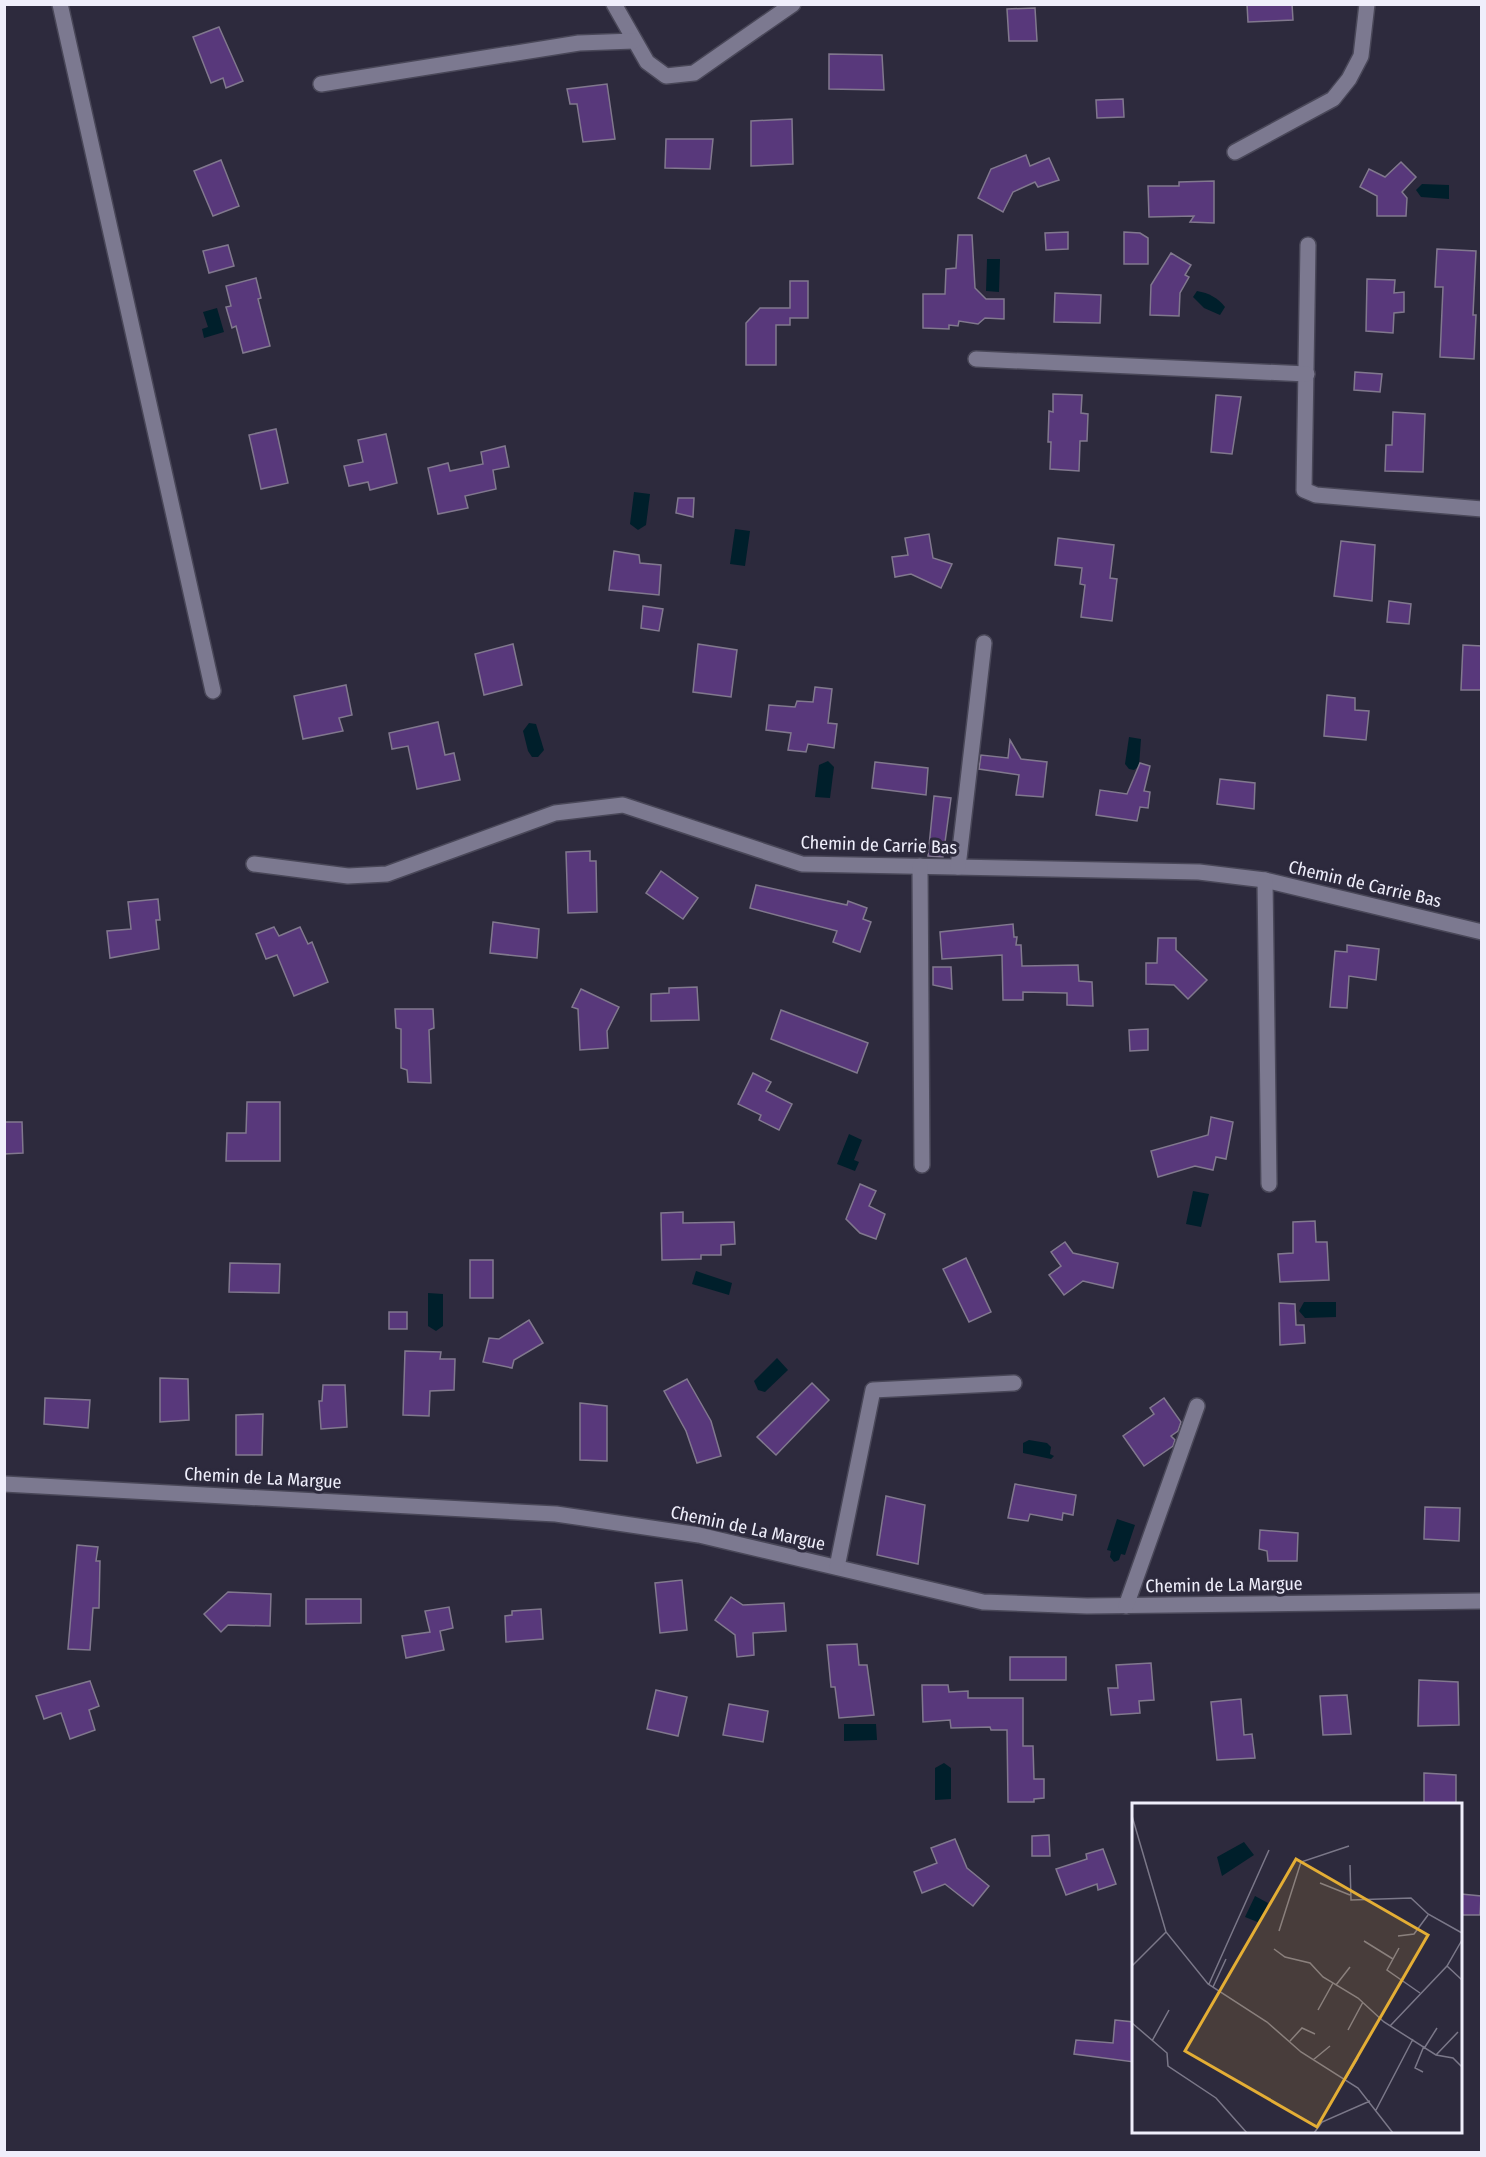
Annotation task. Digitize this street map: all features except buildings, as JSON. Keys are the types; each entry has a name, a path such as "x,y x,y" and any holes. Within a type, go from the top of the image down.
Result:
{"street":[{"path":"60,4 213,691"},
{"path":"614,4 647,62 666,76 694,73 794,4"},
{"path":"1235,152 1333,99 1349,79 1361,56 1367,4"},
{"path":"321,84 579,43 634,41"},
{"path":"1308,245 1304,490 1316,495 1482,508"},
{"path":"976,359 1307,375"},
{"path":"958,867 984,643"},
{"name":"Chemin de Carrie Bas","path":"254,864 348,876 387,874 555,813 623,805 802,864 1199,872 1265,880 1482,932"},
{"path":"920,867 922,1165"},
{"path":"1265,880 1269,1184"},
{"path":"837,1567 873,1390 1014,1383"},
{"path":"1126,1605 1197,1406"},
{"name":"Chemin de La Margue","path":"4,1484 556,1514 699,1535 983,1602 1126,1605 1482,1601"}],"water":[{"path":"1422,184 1449,185 1449,199 1421,197 1416,190"},
{"path":"987,259 1000,259 999,292 986,291"},
{"path":"1197,291 1213,296 1225,307 1220,315 1204,308 1193,297"},
{"path":"217,308 224,332 204,338 202,329 208,327 203,312"},
{"path":"634,492 650,494 646,525 638,530 630,524"},
{"path":"735,529 750,531 745,566 730,564"},
{"path":"529,723 536,724 544,750 538,757 532,757 528,751 523,731"},
{"path":"1129,737 1141,739 1139,766 1134,770 1129,769 1125,764"},
{"path":"828,761 834,767 830,798 815,797 819,765"},
{"path":"849,1134 862,1140 854,1160 859,1162 855,1171 837,1164"},
{"path":"1193,1191 1209,1194 1201,1227 1186,1224"},
{"path":"696,1271 732,1283 729,1295 692,1284"},
{"path":"428,1293 443,1294 443,1326 436,1331 428,1326"},
{"path":"1304,1302 1336,1302 1336,1317 1305,1318 1299,1311"},
{"path":"777,1358 788,1370 765,1392 758,1390 754,1381"},
{"path":"1029,1440 1047,1443 1051,1447 1050,1454 1054,1456 1051,1459 1023,1453 1023,1443"},
{"path":"1117,1519 1135,1525 1125,1555 1121,1554 1119,1560 1114,1562 1110,1557 1111,1551 1107,1550"},
{"path":"844,1724 876,1724 877,1740 844,1741"},
{"path":"944,1763 951,1768 951,1799 935,1800 935,1768"}]}
